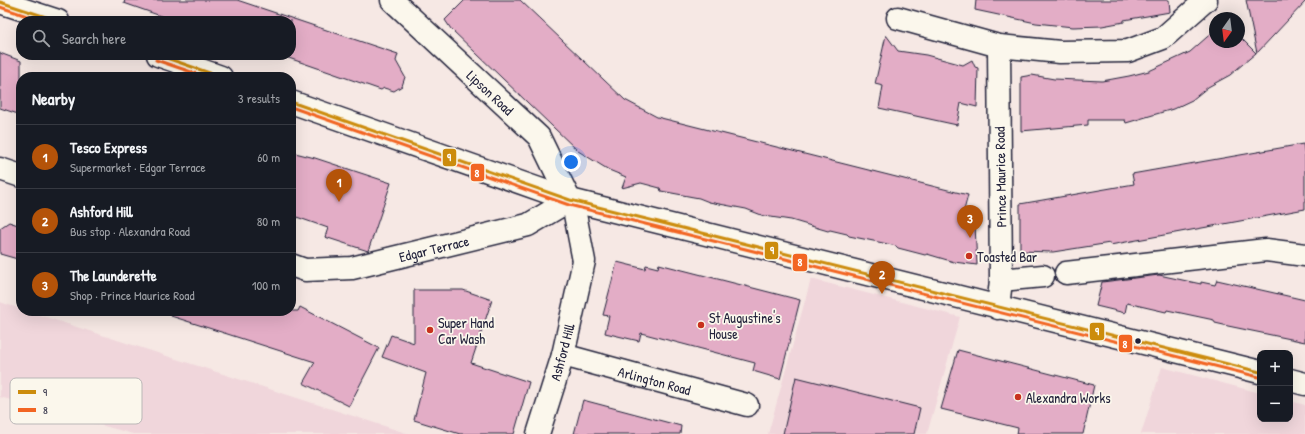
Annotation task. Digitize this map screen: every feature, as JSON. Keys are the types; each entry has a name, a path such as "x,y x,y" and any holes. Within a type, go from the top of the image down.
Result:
{"street":[{"name":"Lipson Road","path":"392,0 539,137 570,200"},
{"path":"898,18 999,46 1060,52 1128,51 1163,38 1206,0"},
{"path":"0,2 43,16"},
{"name":"Prince Maurice Road","path":"998,308 1001,280 999,46"},
{"path":"172,60 207,72"},
{"path":"296,104 570,200 998,308 1257,371"},
{"path":"0,169 16,174"},
{"name":"Edgar Terrace","path":"296,267 305,270 352,268 528,225 570,200"},
{"name":"Ashford Hill","path":"538,434 563,355 584,261 574,209 570,200"},
{"path":"1066,273 1266,250 1305,255"},
{"path":"1001,280 1043,276"},
{"name":"Arlington Road","path":"563,355 747,405"},
{"path":"1293,381 1305,384"}],"shaded area":[{"path":"811,279 960,317 927,434 768,434"},
{"path":"0,302 16,307 16,316 43,316 409,434 133,434 97,424 142,424 142,378 10,378 10,400 0,397"},
{"path":"1162,367 1257,392 1257,422 1293,422 1293,402 1305,405 1305,434 1141,434"}],"building":[{"path":"125,0 237,0 285,16 161,16 124,3"},
{"path":"465,0 520,0 625,100 657,117 968,195 961,222 975,225 977,265 954,262 927,254 925,255 898,248 888,244 849,236 847,234 830,230 828,231 791,220 764,216 746,209 661,191 660,188 641,183 622,188 626,177 609,170 578,151 451,29 445,20"},
{"path":"976,0 1169,0 1170,12 1124,20 1124,22 1102,26 1073,27 1036,23 975,10"},
{"path":"1246,0 1305,0 1305,2 1257,53"},
{"path":"296,20 398,54 396,61 405,77 402,86 394,91 384,88 381,90 294,60 296,60"},
{"path":"886,35 898,51 926,55 963,65 972,60 975,67 978,68 977,107 961,103 957,125 879,108 883,86 875,84"},
{"path":"1209,35 1209,48 1245,48 1245,42 1256,53 1230,75 1208,87 1192,100 1173,109 1126,123 1125,120 1088,120 1088,125 1021,131 1021,77 1032,75 1054,79 1102,81 1149,71 1190,52"},
{"path":"0,53 21,61 21,72 16,72 16,113 0,108"},
{"path":"1303,144 1305,157 1305,209 1110,245 1110,243 1053,252 1020,251 1020,204 1134,184 1132,174"},
{"path":"296,153 391,183 368,251 325,237 328,228 296,217"},
{"path":"9,222 16,224 16,259 0,254 0,228"},
{"name":"St Augustine's House","path":"617,262 645,269 646,265 658,268 659,264 800,300 780,379 753,371 755,363 641,333 639,341 605,333 609,316 603,315"},
{"path":"1159,275 1201,284 1201,282 1215,285 1217,280 1305,300 1305,342 1215,323 1214,320 1167,310 1166,312 1127,303 1125,313 1096,306 1102,282"},
{"path":"414,290 463,290 492,300 471,363 529,382 514,434 460,434 414,420 426,373 382,357 391,335 414,343"},
{"path":"300,307 379,348 349,406 303,383 315,362 171,316 296,316 296,311 298,311"},
{"name":"Alexandra Works","path":"958,350 1094,385 1083,434 1017,434 1018,428 941,409"},
{"path":"796,377 920,408 914,434 783,434"},
{"path":"583,400 681,426 680,434 574,434"}],"transit line":[{"name":"9","path":"0,2 43,16"},
{"name":"8","path":"0,7 27,16"},
{"name":"8","path":"156,60 191,72"},
{"name":"9","path":"172,60 207,72"},
{"name":"9","path":"296,104 570,200 1257,371"},
{"name":"8","path":"296,109 569,205 1257,377"}],"place":[{"name":"Tesco Express","path":"339,202"},
{"name":"The Launderette","path":"970,238"},
{"name":"Toasted Bar","path":"969,256"},
{"name":"Ashford Hill","path":"882,294"},
{"name":"St Augustine's House","path":"701,325"},
{"name":"Super Hand Car Wash","path":"430,330"},
{"name":"Alexandra Works","path":"1018,397"}]}
